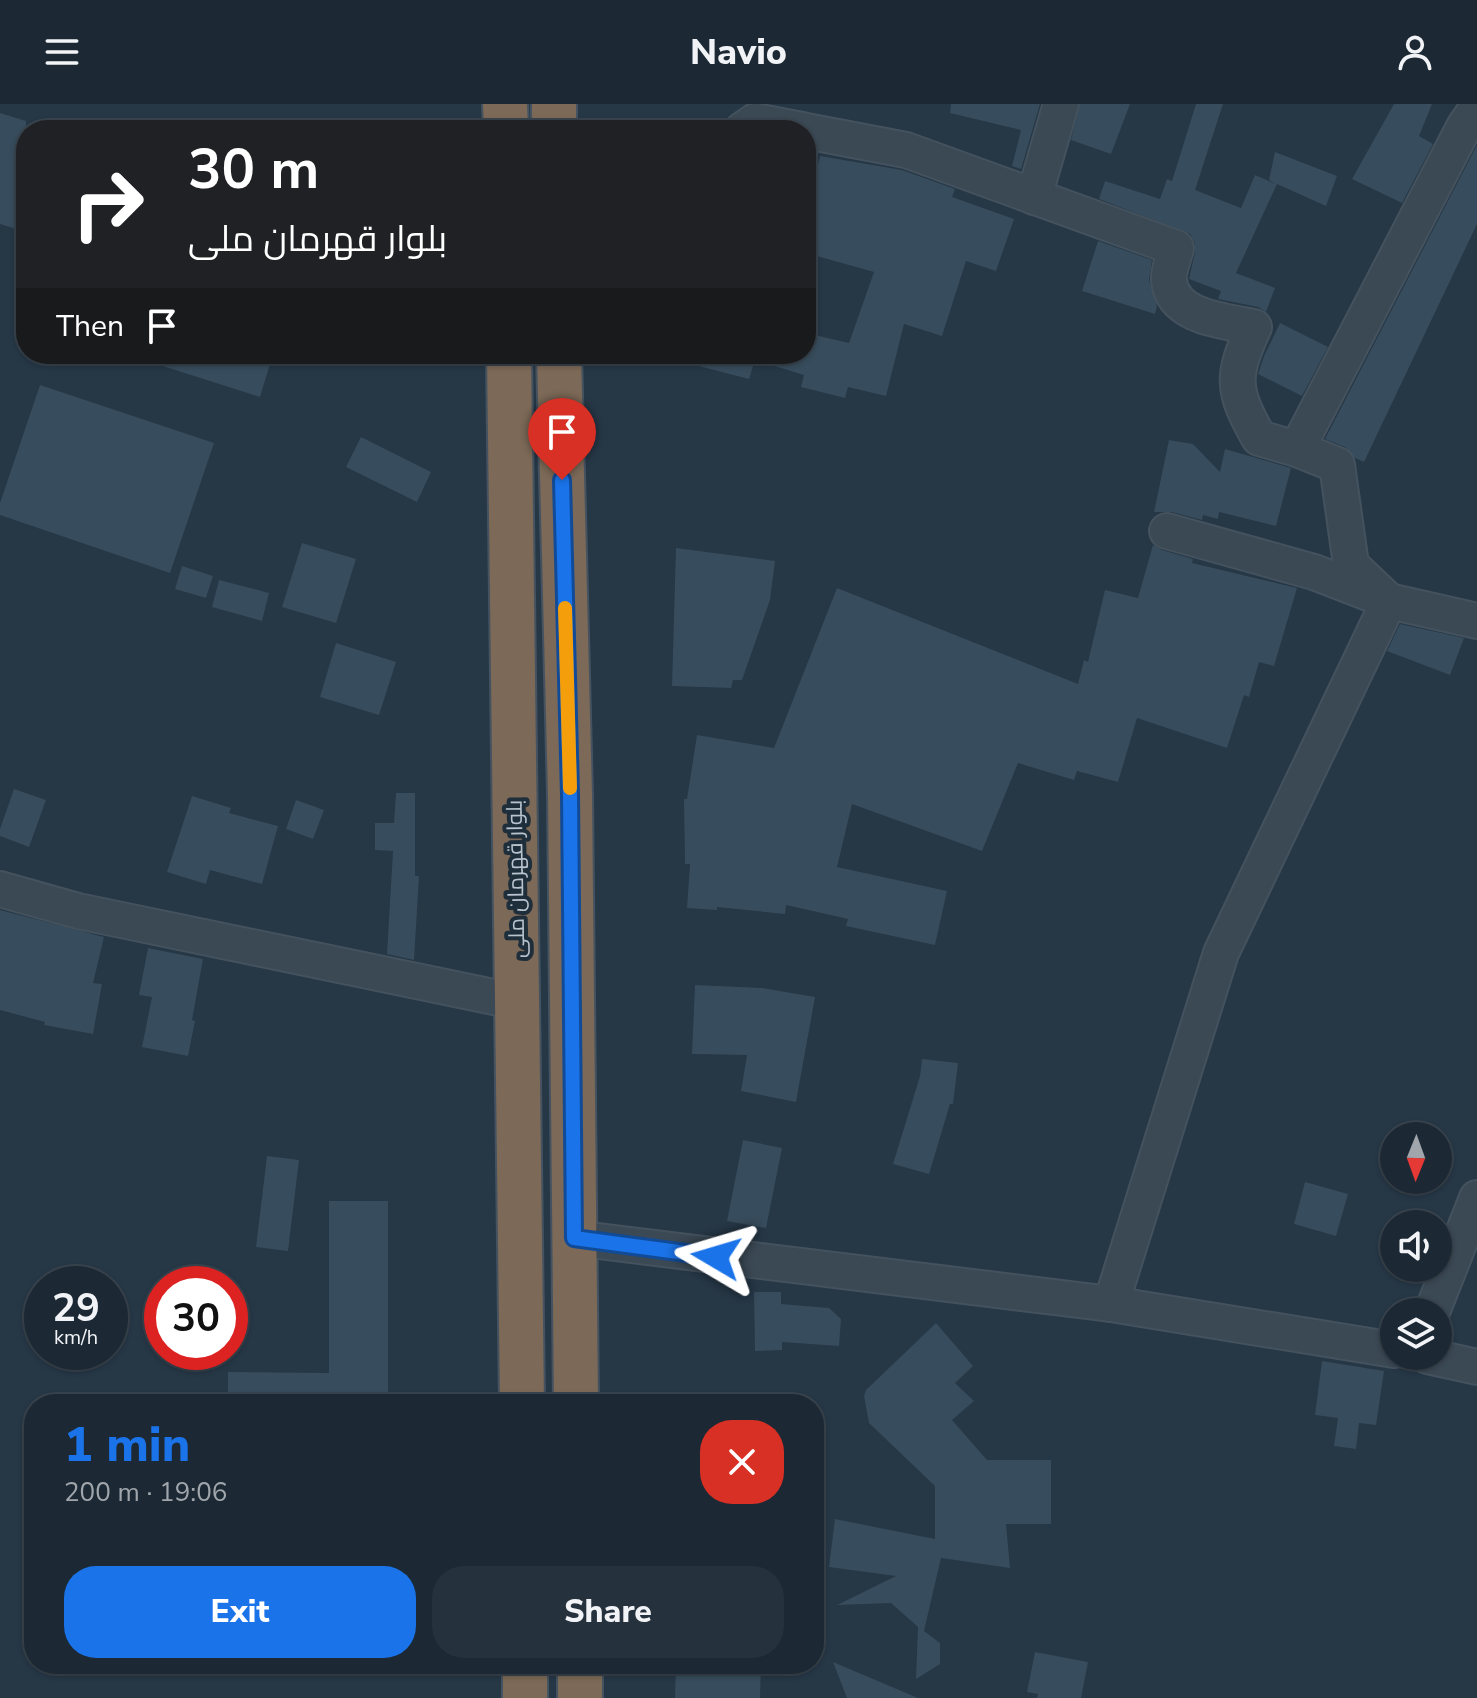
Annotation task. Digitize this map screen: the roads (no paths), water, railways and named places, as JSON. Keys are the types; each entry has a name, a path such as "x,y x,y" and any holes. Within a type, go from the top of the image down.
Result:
{"highway":[{"name":"بلوار قهرمان ملی","path":"509,364 522,1394"},
{"path":"559,364 570,795 576,1394"},
{"path":"525,1674 525,1698"},
{"path":"580,1674 580,1698"}],"street":[{"path":"1034,197 1061,104"},
{"path":"1297,449 1464,127 1477,108"},
{"path":"816,132 906,150 1176,248 1169,280 1177,301 1202,315 1254,327 1236,376 1243,411 1259,438 1337,465 1351,565 1389,601"},
{"path":"1167,531 1314,572 1389,601 1477,621"},
{"path":"1111,1304 1221,953 1389,601"},
{"path":"0,889 78,911 518,1002"},
{"path":"1438,1298 1477,1198"},
{"path":"574,1238 1111,1304 1380,1348"},
{"path":"1452,1362 1477,1367"}]}
